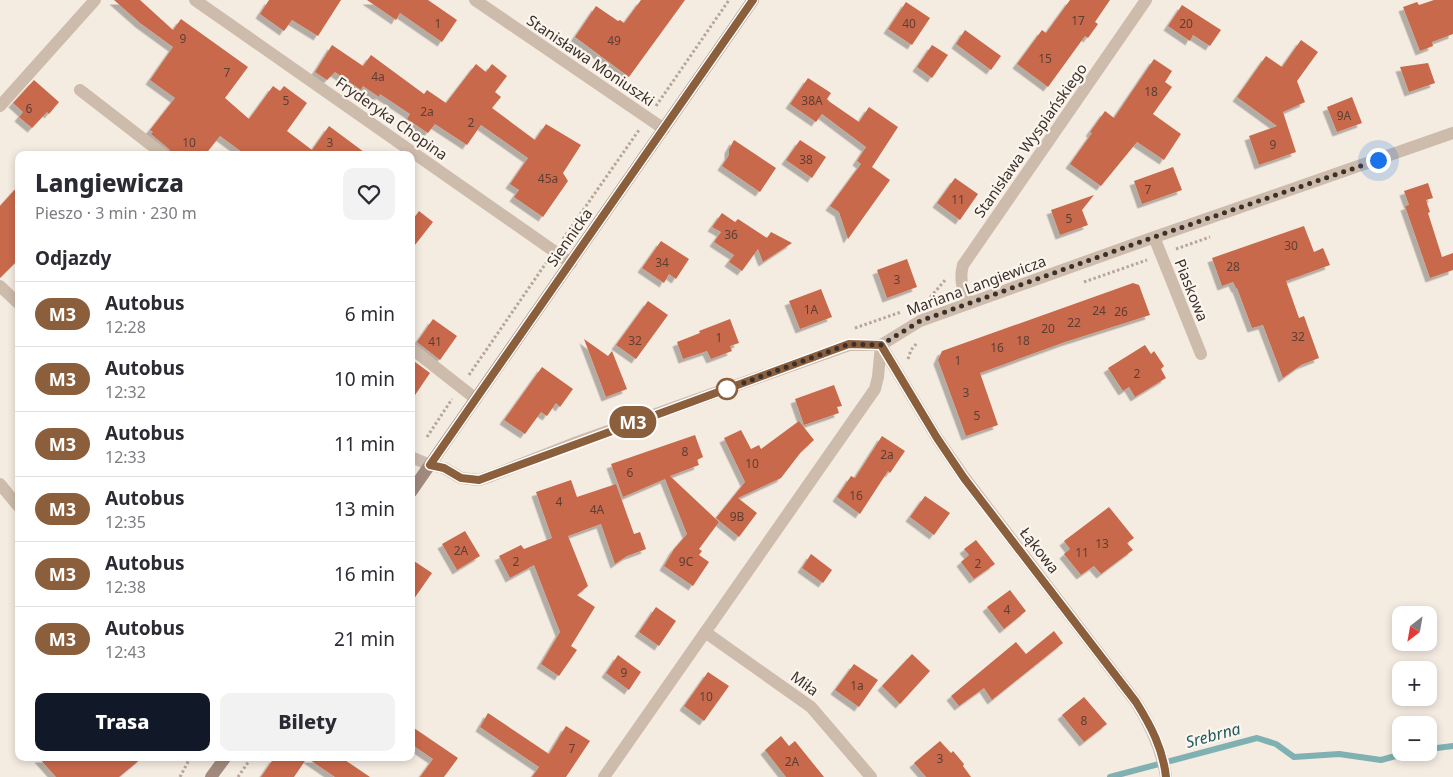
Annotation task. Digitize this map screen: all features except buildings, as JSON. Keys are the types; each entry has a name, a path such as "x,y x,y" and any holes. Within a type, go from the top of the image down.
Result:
{"main road":[{"name":"Siennicka","path":"415,486 753,0"},
{"path":"211,777 223,761"}],"street":[{"path":"0,106 95,0"},
{"name":"Fryderyka Chopina","path":"195,0 410,151"},
{"name":"Stanisława Moniuszki","path":"475,0 664,129"},
{"name":"Stanisława Wyspiańskiego","path":"968,303 961,281 963,264 1146,0"},
{"path":"80,90 159,151"},
{"name":"Mariana Langiewicza","path":"881,345 920,321 968,303 1453,133"},
{"name":"Fryderyka Chopina","path":"415,154 570,263"},
{"name":"Piaskowa","path":"1154,237 1201,354"},
{"path":"0,286 15,300"},
{"path":"415,459 444,468 461,478 479,480 849,344 881,345 875,389 604,777"},
{"name":"Łąkowa","path":"881,345 937,438 964,478 1136,702 1155,735 1161,751 1166,777"},
{"path":"415,351 476,399"},
{"path":"0,484 15,502"},
{"name":"Miła","path":"705,632 811,707 871,777"}],"path":[{"path":"653,111 729,0"},
{"path":"559,245 642,126"},
{"path":"423,443 547,261"},
{"path":"924,304 951,273"},
{"path":"849,330 906,311"},
{"path":"180,777 188,761"},
{"path":"238,777 250,761"}],"waterway":[{"name":"Srebrna","path":"1110,777 1257,738 1276,744 1294,757 1339,754 1381,760 1392,757"},
{"name":"Srebrna","path":"1437,748 1453,746"}],"bus line":[{"name":"M3","path":"753,0 430,465 444,468 461,478 479,480 572,444 849,344 881,345 937,438 964,478 1136,702 1155,735 1161,751 1166,777"}],"route":[{"path":"727,389 849,344 881,345 920,321 1154,237 1378,160"}]}
